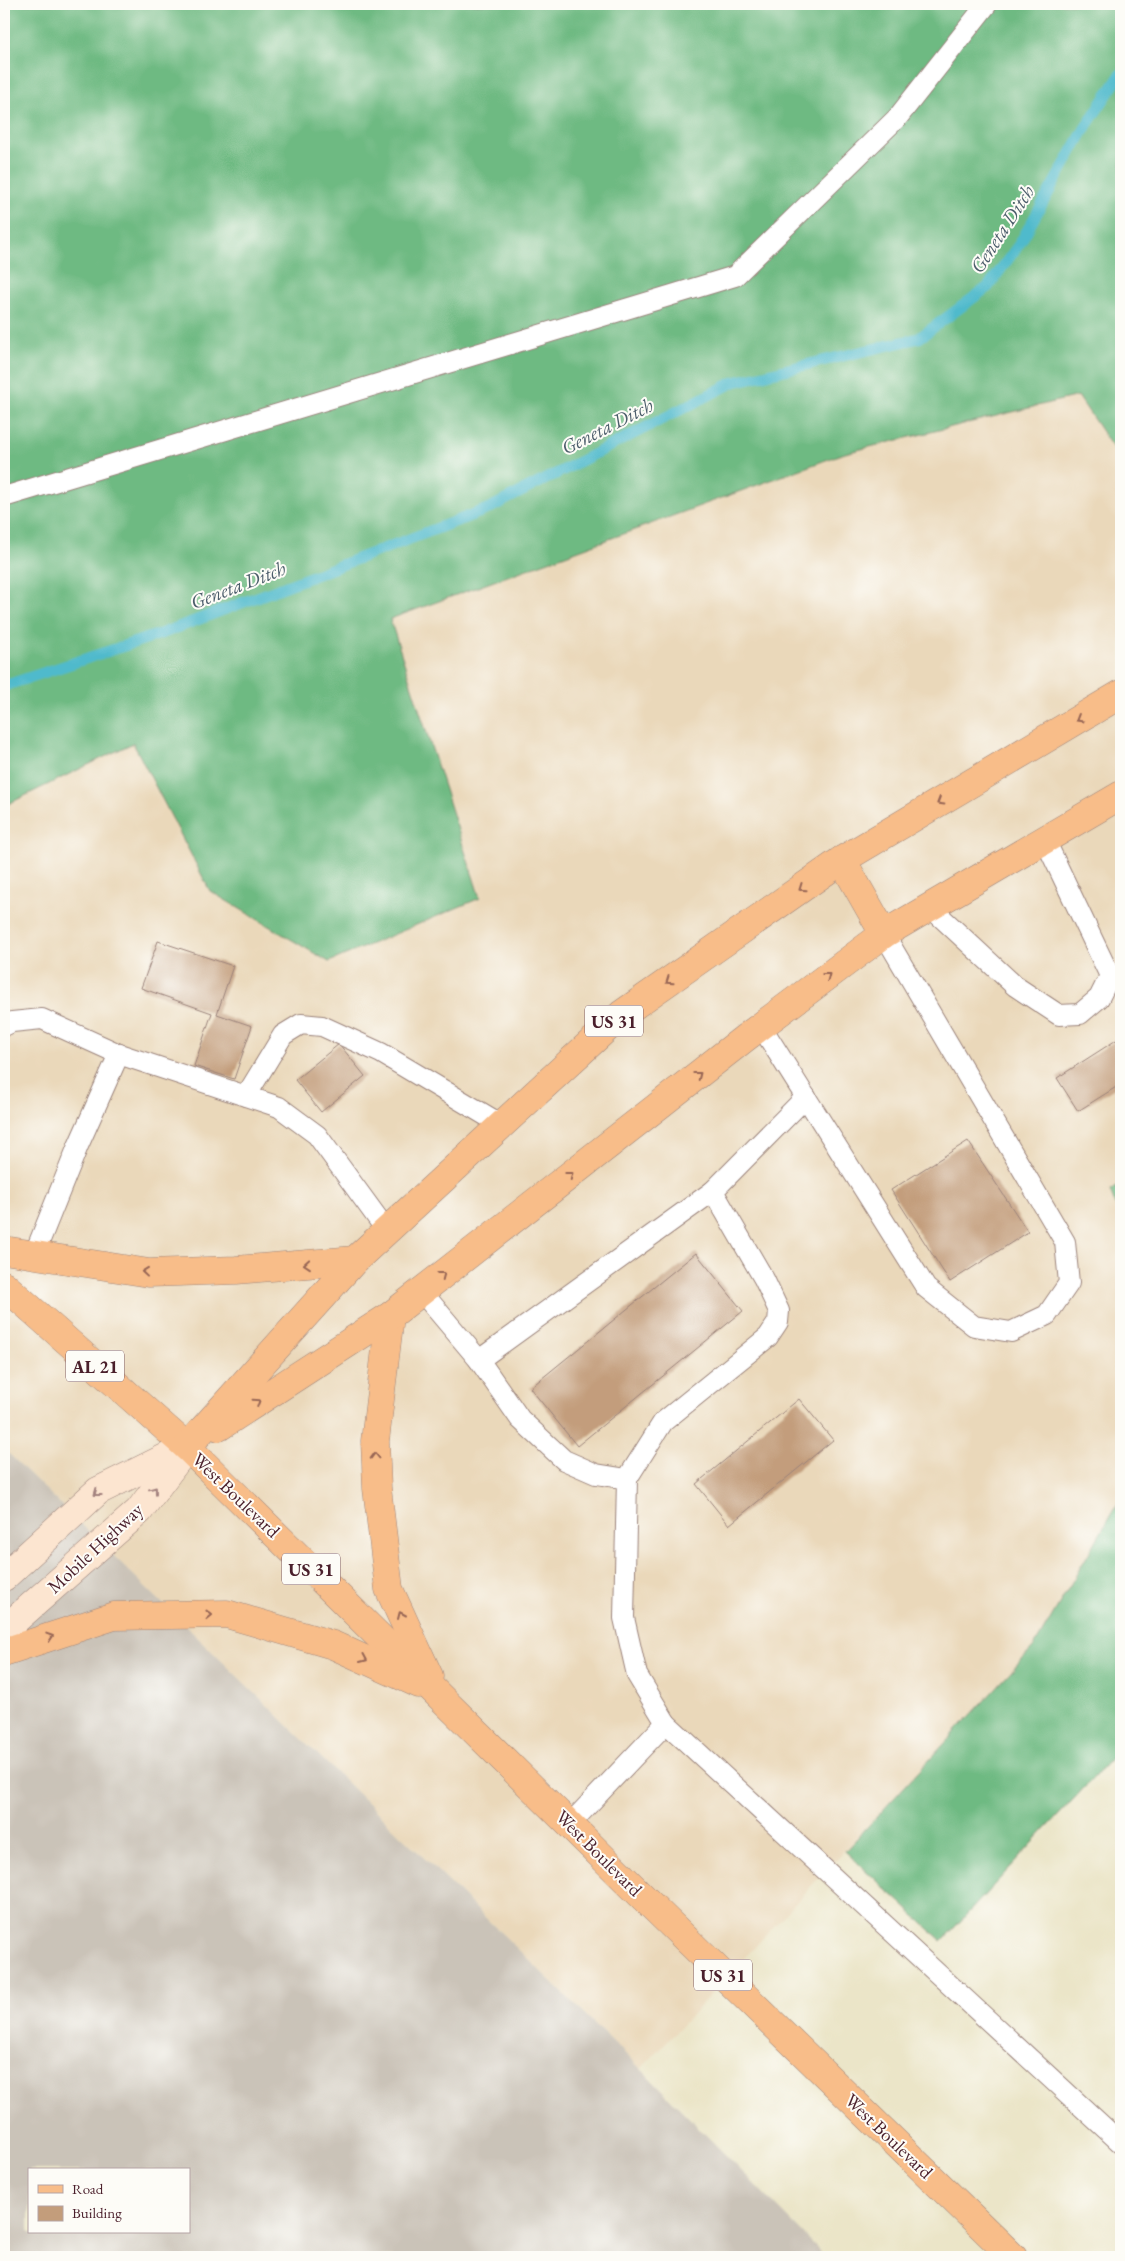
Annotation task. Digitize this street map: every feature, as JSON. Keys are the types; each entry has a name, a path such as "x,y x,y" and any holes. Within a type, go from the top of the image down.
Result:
{"main road":[{"name":"US 31","path":"187,1447 355,1260 622,1014 842,860 1121,694"},
{"path":"187,1447 390,1316 761,1026 884,934 1121,795"},
{"path":"842,860 884,934"},
{"path":"4,1250 149,1273 236,1270 355,1260"},
{"name":"AL 21","path":"4,1285 187,1447"},
{"path":"390,1316 375,1441 376,1488 389,1589 436,1692"},
{"name":"Mobile Highway","path":"4,1578 98,1491 187,1447"},
{"name":"Mobile Highway","path":"4,1630 139,1511 187,1447"},
{"name":"West Boulevard","path":"187,1447 1013,2257"},
{"path":"4,1652 114,1616 227,1614 334,1645 436,1692"}],"lane":[{"path":"4,497 735,276 898,117 987,4"},
{"path":"930,907 1015,986 1059,1015 1080,1014 1099,998 1110,976 1046,840"},
{"path":"761,1026 926,1288 974,1326 1011,1332 1047,1315 1069,1282 1065,1242 884,934"},
{"path":"4,1026 12,1022 42,1019 119,1054 279,1107 317,1135 387,1231"},
{"path":"246,1096 283,1034 302,1024 322,1026 381,1053 502,1125"},
{"path":"34,1255 78,1146 119,1054"},
{"path":"479,1360 713,1191 806,1097"},
{"path":"713,1191 764,1279 779,1311 778,1322 768,1337 663,1422 627,1479 624,1618 637,1675 666,1723 771,1822 1121,2143"},
{"path":"421,1291 479,1360 520,1419 564,1460 596,1474 627,1479"},
{"path":"570,1824 666,1723"}],"shaded area":[{"path":"1078,396 1121,460 1121,1184 1110,1191 1121,1220 1121,1498 1034,1647 641,2069 4,1449 4,806 133,743 210,891 329,962 480,898 390,619 845,453"},
{"path":"8,1453 641,2069 826,2257 4,2257 4,1456"}],"green space":[{"path":"4,4 1121,4 1121,460 1078,396 845,453 390,619 480,898 329,962 210,891 133,743 4,806"},
{"path":"1121,1184 1121,1220 1110,1191"},
{"path":"1121,1498 1121,1748 942,1941 845,1851 1034,1647"}],"building":[{"path":"158,941 233,966 217,1014 252,1026 234,1079 194,1066 212,1013 141,988"},
{"path":"1121,1037 1121,1084 1078,1111 1057,1078"},
{"path":"339,1044 365,1076 321,1112 295,1080"},
{"path":"968,1141 1028,1232 950,1282 891,1190"},
{"path":"696,1253 743,1311 577,1446 530,1388"},
{"path":"799,1399 833,1440 729,1525 696,1484"}],"waterway":[{"name":"Geneta Ditch","path":"4,686 163,633 488,509 734,382 919,338 988,287 1020,243 1087,125 1121,74"}]}
